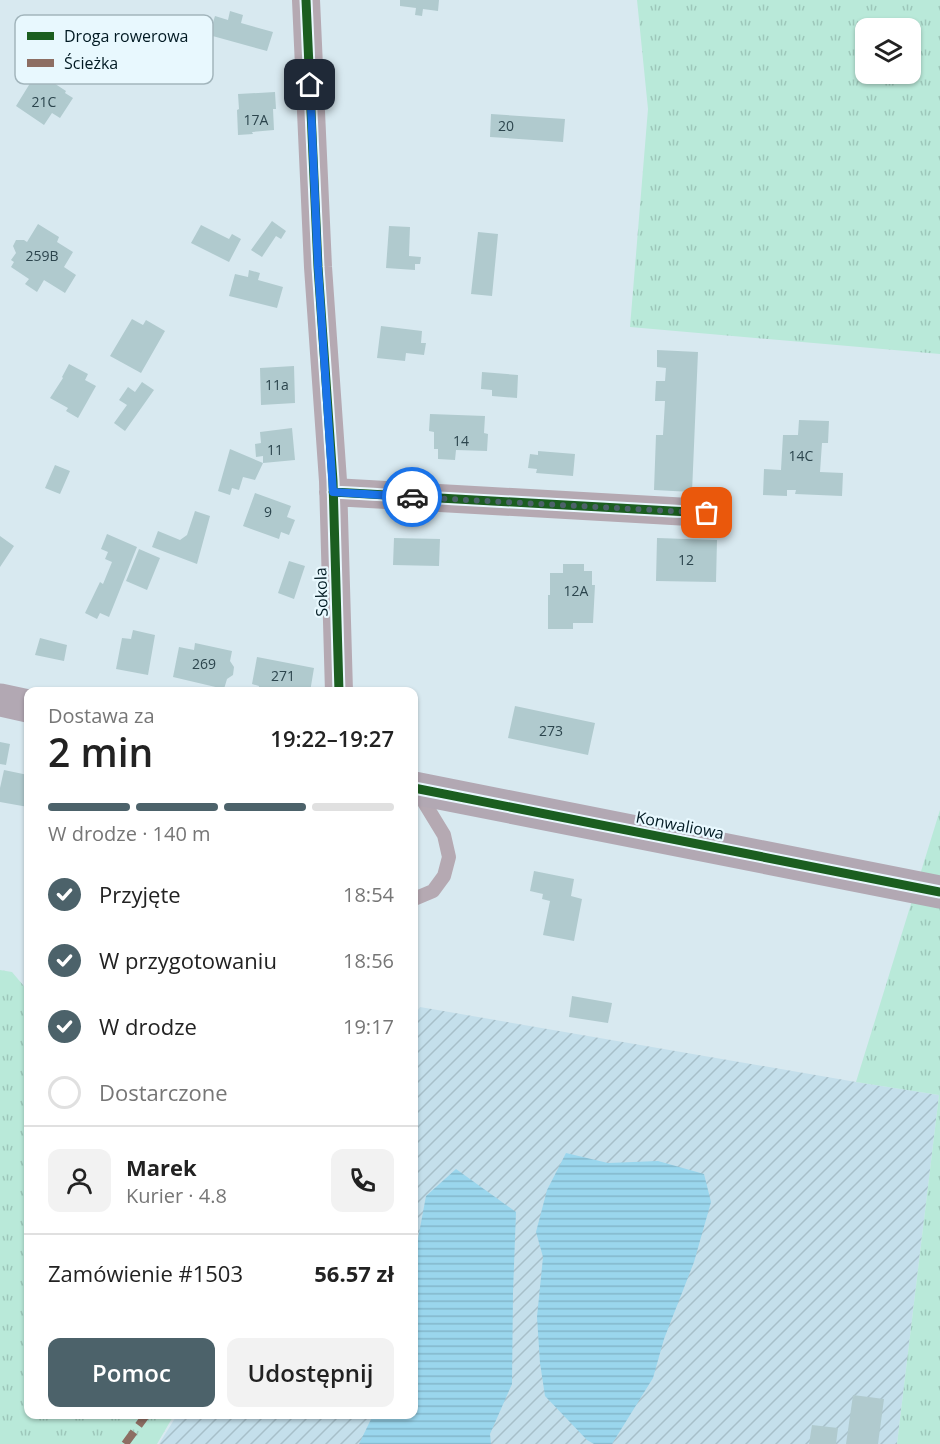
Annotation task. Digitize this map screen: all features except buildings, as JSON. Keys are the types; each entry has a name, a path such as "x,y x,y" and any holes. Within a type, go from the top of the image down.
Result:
{"street":[{"name":"Sokola","path":"306,0 318,267 333,492 339,687"},
{"path":"333,492 707,513"},
{"path":"0,700 24,705"},
{"name":"Konwaliowa","path":"418,789 940,892"}],"lane":[{"path":"418,793 444,835 449,857 444,876 433,891 418,897"}],"shaded area":[{"path":"420,1007 939,1095 897,1444 159,1444 175,1419 418,1419 418,1010"}],"green space":[{"path":"637,0 940,0 940,354 630,327 648,109"},
{"path":"940,810 940,1444 897,1444 939,1095 856,1082"},
{"path":"0,970 12,972 24,986 24,1419 172,1419 157,1444 0,1444"}],"water":[{"path":"566,1153 608,1163 658,1161 704,1174 711,1202 694,1262 664,1339 653,1378 612,1444 594,1444 587,1440 545,1396 537,1317 543,1257 536,1232 547,1190"},
{"path":"456,1169 516,1212 512,1384 490,1434 491,1444 359,1444 371,1419 418,1419 418,1239 426,1196"}],"marked path":[{"path":"125,1444 143,1419"}],"cycle path":[{"path":"306,0 318,267 333,481 339,687"},
{"path":"333,492 707,513"},
{"path":"418,789 940,892"}],"way so far":[{"path":"412,497 707,513"}],"route":[{"path":"310,85 318,267 333,492 412,497"}]}
